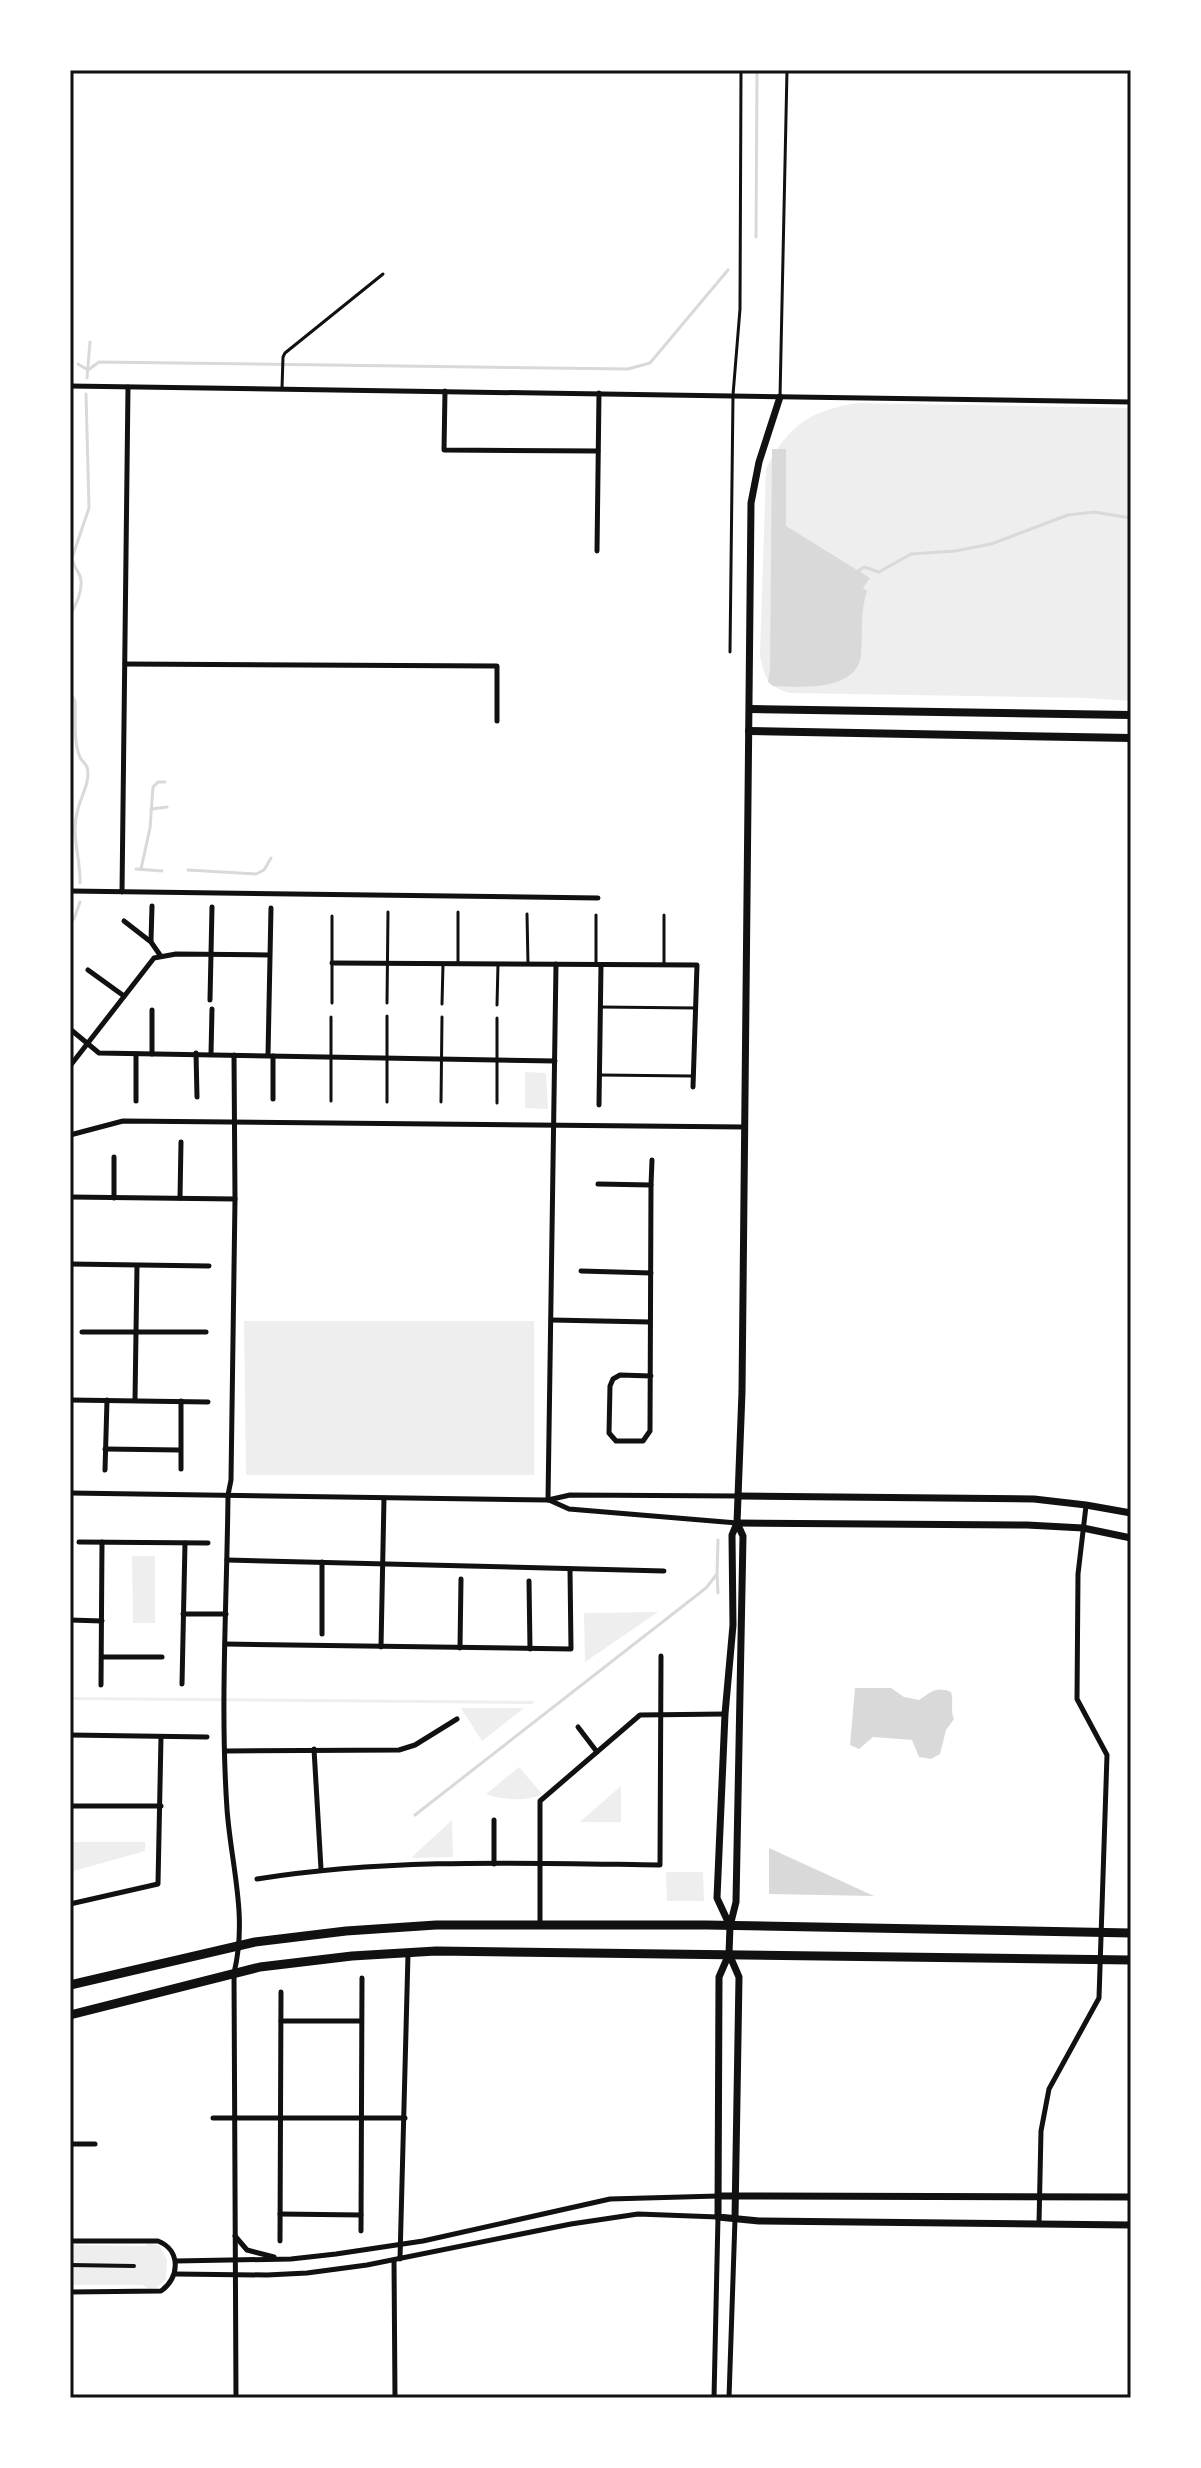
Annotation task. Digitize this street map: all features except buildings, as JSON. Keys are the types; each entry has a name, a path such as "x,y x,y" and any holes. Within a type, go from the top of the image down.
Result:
{"main road":[{"path":"750,709 1131,715"},
{"path":"749,731 1131,738"},
{"path":"70,1985 241,1945 346,1931 436,1925 1131,1933"},
{"path":"70,2015 234,1973 287,1964 408,1953 451,1951 1131,1960"}],"street":[{"path":"70,386 1131,402"},
{"path":"122,892 128,387"},
{"path":"445,391 444,450 598,451"},
{"path":"597,551 599,393"},
{"path":"730,1926 717,1898 725,1714 733,1625 732,1535 737,1523 742,1392 751,503 759,462 780,397"},
{"path":"125,664 497,666 497,721"},
{"path":"70,891 598,898"},
{"path":"151,942 152,906"},
{"path":"210,1000 212,907"},
{"path":"271,908 269,955 273,1099"},
{"path":"124,921 151,942 160,955"},
{"path":"70,1066 154,958 160,955 269,955"},
{"path":"332,963 697,965 693,1087"},
{"path":"548,1500 556,964"},
{"path":"598,964 599,1105"},
{"path":"88,970 124,996"},
{"path":"211,1054 212,1009"},
{"path":"152,1010 152,1054"},
{"path":"70,1029 99,1053 555,1061"},
{"path":"196,1053 197,1097"},
{"path":"136,1054 136,1101"},
{"path":"234,1055 231,1480 228,1495 225,1644 227,1809 239,1900 241,1945 234,1973 236,2398"},
{"path":"70,1135 123,1121 744,1127"},
{"path":"180,1198 181,1142"},
{"path":"114,1157 114,1198"},
{"path":"651,1376 620,1375 613,1379 610,1386 609,1433 616,1441 643,1441 650,1431 651,1376 651,1185 652,1160"},
{"path":"598,1184 651,1185"},
{"path":"70,1197 235,1199"},
{"path":"70,1264 209,1266"},
{"path":"135,1400 137,1266"},
{"path":"581,1271 651,1273"},
{"path":"551,1320 650,1322"},
{"path":"82,1332 206,1332"},
{"path":"70,1400 208,1402"},
{"path":"105,1470 107,1400"},
{"path":"181,1401 181,1469"},
{"path":"105,1449 180,1450"},
{"path":"70,1493 548,1500 570,1495 1034,1499 1131,1513"},
{"path":"381,1647 384,1498"},
{"path":"548,1500 569,1509 737,1523 1027,1525 1083,1528 1131,1538"},
{"path":"1039,2223 1044,2105 1049,2089 1099,1998 1107,1755 1077,1699 1078,1589 1086,1505"},
{"path":"714,2398 719,1977 729,1954 730,1926 736,1902 743,1635 743,1536 737,1523"},
{"path":"79,1542 208,1543"},
{"path":"101,1685 102,1542"},
{"path":"182,1684 185,1543"},
{"path":"227,1560 664,1571"},
{"path":"322,1562 322,1634"},
{"path":"225,1644 571,1649 570,1569"},
{"path":"460,1648 461,1579"},
{"path":"529,1581 530,1649"},
{"path":"183,1614 227,1614"},
{"path":"70,1620 102,1621"},
{"path":"257,1879 321,1869 540,1863 660,1865 661,1656"},
{"path":"102,1657 162,1657"},
{"path":"540,1925 540,1801 640,1715 725,1714"},
{"path":"226,1751 399,1750 415,1745 457,1719"},
{"path":"578,1727 597,1752"},
{"path":"70,1735 207,1737"},
{"path":"70,1904 158,1884 161,1737"},
{"path":"314,1749 321,1869"},
{"path":"70,1806 161,1806"},
{"path":"494,1820 494,1864"},
{"path":"395,2398 408,1953"},
{"path":"729,1954 739,1977 737,2196 729,2398"},
{"path":"361,2231 362,1978"},
{"path":"280,2241 281,1992"},
{"path":"281,2021 361,2021"},
{"path":"213,2118 405,2118"},
{"path":"70,2144 95,2144"},
{"path":"176,2261 316,2257 401,2245 610,2199 718,2196 1131,2197"},
{"path":"280,2214 361,2215"},
{"path":"176,2274 307,2273 397,2260 571,2224 638,2214 759,2221 1131,2225"},
{"path":"235,2236 247,2250 269,2257 316,2257"},
{"path":"70,2241 158,2241 163,2242 176,2261 176,2274 168,2287 156,2293 70,2292"},
{"path":"70,2265 134,2266"}],"lane":[{"path":"730,652 733,395 740,309 741,70"},
{"path":"780,397 787,70"},
{"path":"282,388 285,353 383,274"},
{"path":"387,1003 388,912"},
{"path":"458,912 458,964"},
{"path":"527,914 528,964"},
{"path":"596,915 598,964"},
{"path":"664,915 664,965"},
{"path":"332,916 332,1003"},
{"path":"442,1004 443,964"},
{"path":"497,1005 498,964"},
{"path":"600,1007 696,1008"},
{"path":"387,1016 387,1102"},
{"path":"331,1017 331,1101"},
{"path":"441,1102 442,1017"},
{"path":"497,1018 497,1103"},
{"path":"600,1075 695,1076"}],"shaded area":[{"path":"857,403 1131,408 1131,701 790,693 772,684 760,656 766,469 783,441 802,422 826,410"},
{"path":"772,449 786,449 786,526 870,578 863,588 867,591 861,655 857,667 849,676 825,685 773,686 768,682"},
{"path":"525,1072 546,1073 548,1109 525,1108"},
{"path":"244,1321 534,1321 534,1475 246,1475"},
{"path":"132,1556 155,1556 155,1623 133,1623"},
{"path":"658,1612 585,1662 584,1613"},
{"path":"855,1688 891,1688 904,1697 919,1700 938,1690 951,1692 954,1719 946,1730 940,1754 931,1759 919,1757 912,1740 873,1737 859,1749 850,1745"},
{"path":"70,1697 535,1701 532,1704 70,1700"},
{"path":"461,1708 524,1708 482,1741"},
{"path":"519,1767 542,1794 514,1799 486,1794"},
{"path":"621,1786 621,1822 580,1822"},
{"path":"452,1820 453,1857 411,1858"},
{"path":"70,1842 145,1842 145,1851 70,1872"},
{"path":"769,1848 874,1896 769,1894"},
{"path":"666,1872 703,1872 704,1901 667,1901"},
{"path":"148,2243 160,2246 167,2260 166,2279 156,2288 149,2289 143,2285 70,2285 70,2245 145,2246"}],"waterway":[{"path":"756,237 757,70"},
{"path":"88,370 99,362 628,369 650,363 728,270"},
{"path":"87,378 90,342"},
{"path":"78,364 88,370"},
{"path":"70,615 81,586 72,558 89,508 86,394"},
{"path":"857,572 864,567 879,572 911,554 955,551 991,544 1068,515 1094,512 1131,518"},
{"path":"70,693 75,701 78,751 88,772 75,828 80,883"},
{"path":"141,869 150,828 153,787 158,782 165,782"},
{"path":"151,809 167,807"},
{"path":"188,870 256,874 264,870 271,858"},
{"path":"136,869 162,871"},
{"path":"70,920 74,919 80,902"},
{"path":"415,1815 706,1588 717,1574 718,1540"},
{"path":"717,1574 718,1593"}]}
